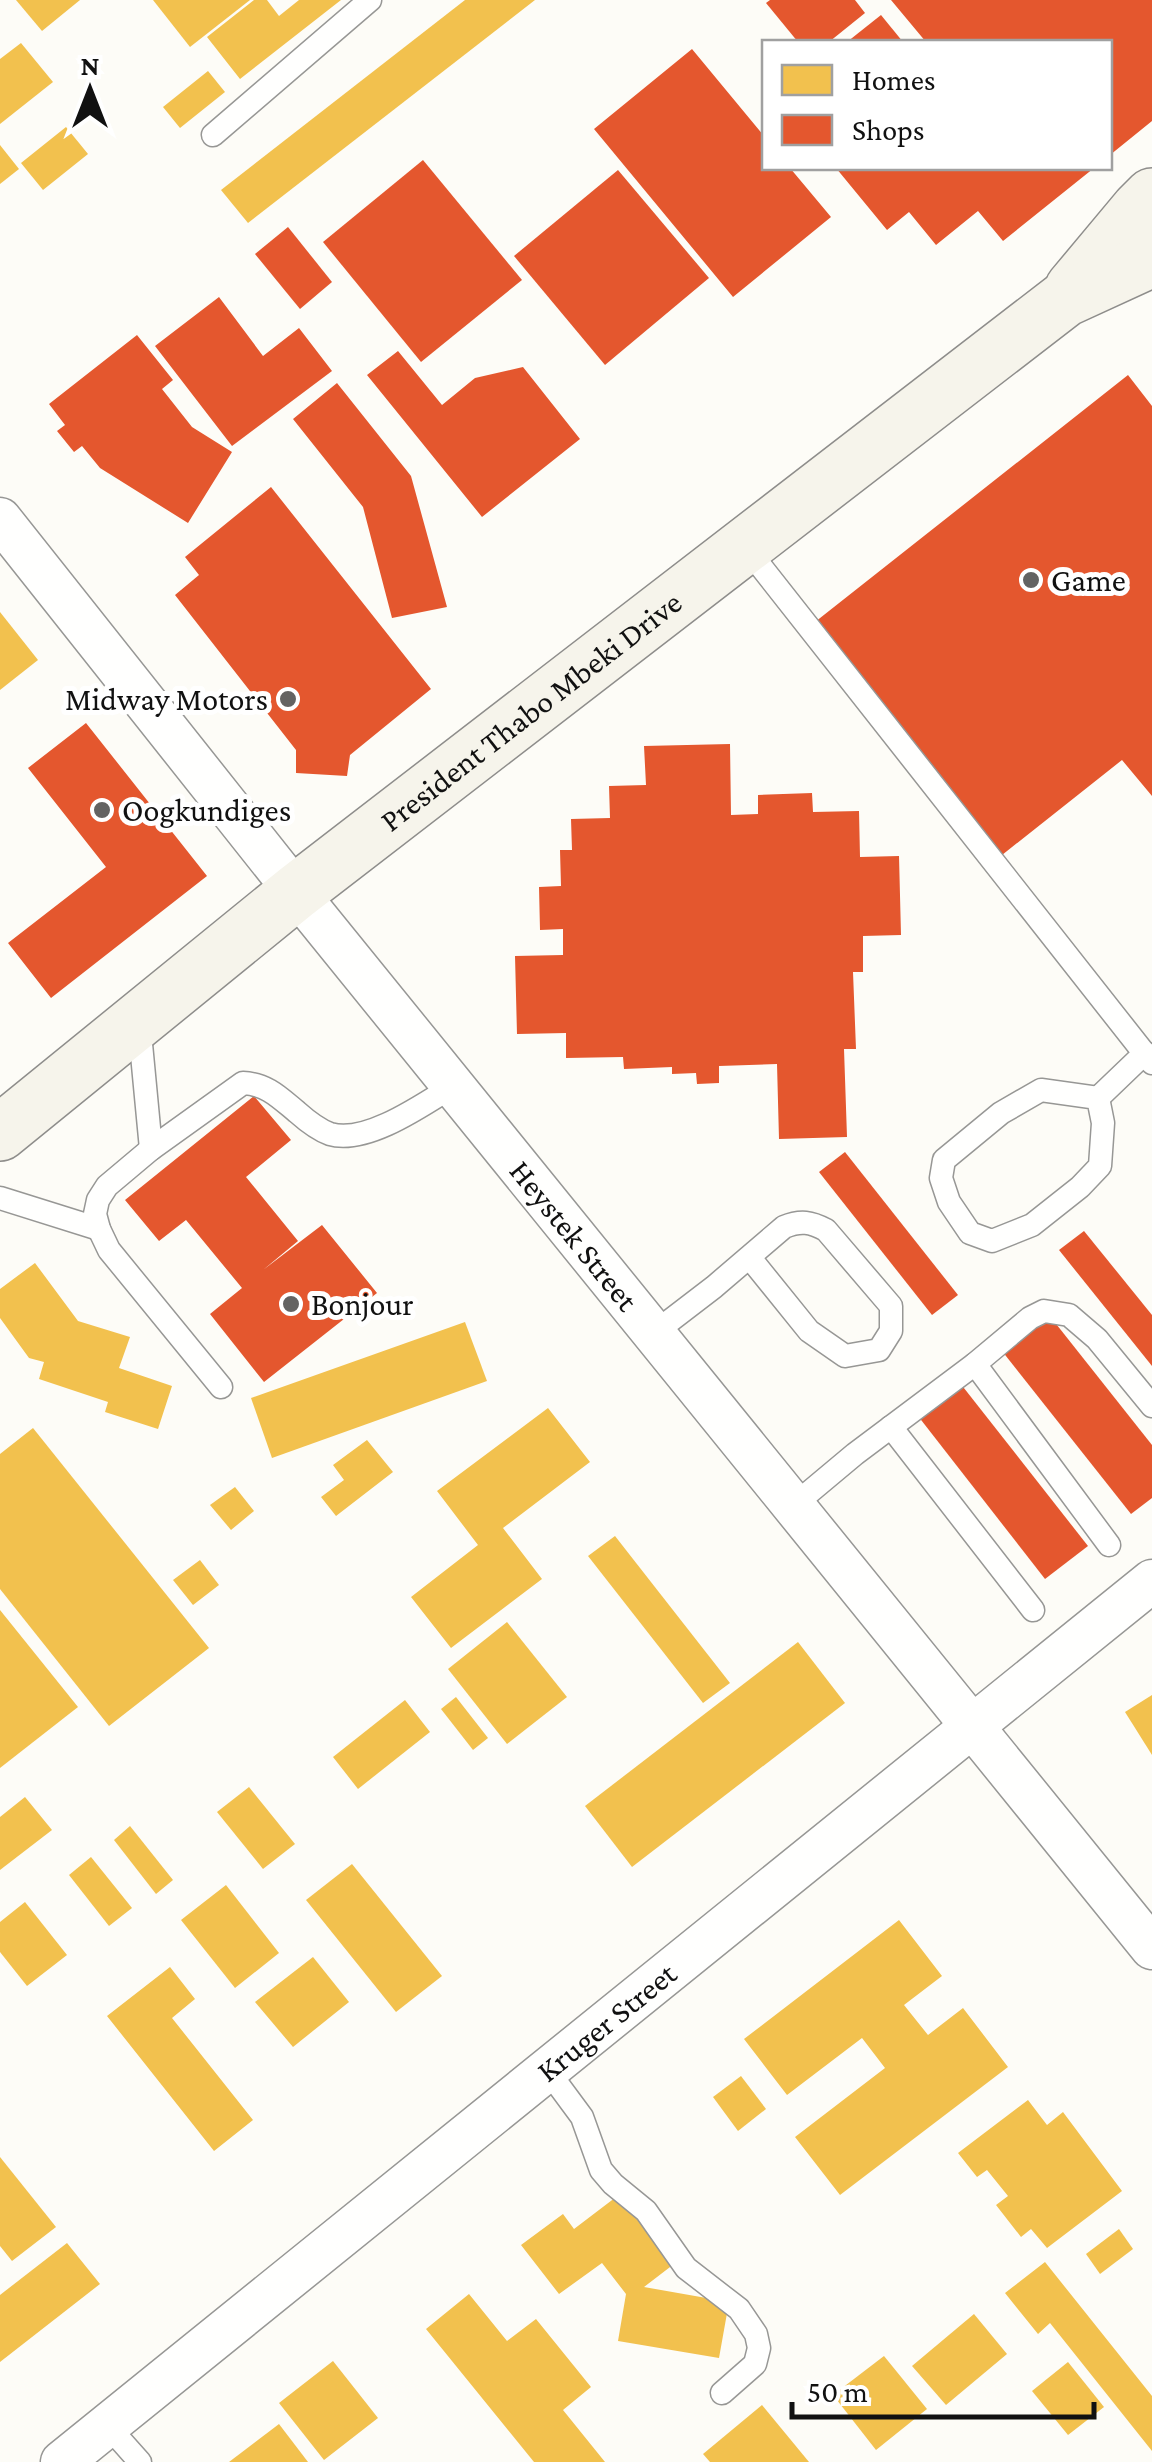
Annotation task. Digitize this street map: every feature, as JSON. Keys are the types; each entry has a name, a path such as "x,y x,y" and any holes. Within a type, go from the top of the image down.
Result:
{"street":[{"name":"President Thabo Mbeki Drive","path":"0,1132 296,892 1065,298 1152,196"},
{"name":"President Thabo Mbeki Drive","path":"1065,298 1152,259"},
{"name":"Heystek Street","path":"0,519 296,892 1152,1948"},
{"name":"Kruger Street","path":"62,2462 1152,1581"}],"lane":[{"path":"213,135 370,0"},
{"path":"744,545 1148,1058 1098,1098 1040,1090 1001,1113 944,1160 942,1178 949,1202 970,1234 992,1242 1032,1225 1100,1166 1103,1123 1098,1098"},
{"path":"139,1020 152,1150"},
{"path":"222,1387 110,1250 95,1214 107,1186 243,1083 258,1084 274,1092 305,1119 331,1134 350,1135 405,1116 453,1086"},
{"path":"0,1198 99,1229"},
{"path":"654,1333 784,1227 796,1222 812,1223 826,1230 892,1306 892,1332 879,1350 845,1356 809,1332 750,1258"},
{"path":"794,1505 1044,1310 1068,1315 1097,1340 1152,1406"},
{"path":"975,1364 1110,1545"},
{"path":"891,1427 1033,1610"},
{"path":"548,2071 582,2117 601,2170 646,2210 686,2268 739,2308 756,2334 759,2348 755,2364 722,2393"},
{"path":"107,2426 140,2462"}],"building: Homes":[{"path":"16,0 80,0 42,31"},
{"path":"153,0 250,0 190,47"},
{"path":"254,0 267,0 279,16 299,0 341,0 240,79 207,37"},
{"path":"465,0 535,0 248,223 221,190"},
{"path":"21,43 53,82 0,124 0,59"},
{"path":"208,71 225,92 180,128 163,107"},
{"path":"66,127 88,154 43,190 21,163"},
{"path":"0,145 19,169 0,184"},
{"path":"0,612 38,660 0,690"},
{"path":"35,1263 78,1321 130,1337 119,1368 172,1386 158,1429 105,1412 108,1402 39,1379 44,1362 29,1358 0,1318 0,1289"},
{"path":"465,1322 487,1381 272,1458 251,1398"},
{"path":"548,1408 590,1462 503,1528 542,1579 451,1648 411,1597 478,1545 437,1491"},
{"path":"33,1428 209,1648 109,1726 0,1589 0,1454"},
{"path":"367,1440 393,1472 336,1516 321,1497 344,1480 333,1465"},
{"path":"235,1487 254,1511 231,1530 210,1505"},
{"path":"615,1536 730,1683 703,1703 588,1556"},
{"path":"200,1560 219,1585 193,1605 173,1580"},
{"path":"0,1610 78,1707 0,1768"},
{"path":"507,1622 567,1697 507,1744 448,1669"},
{"path":"798,1642 845,1703 632,1867 585,1806"},
{"path":"1152,1695 1152,1755 1125,1712"},
{"path":"456,1697 488,1738 473,1750 441,1709"},
{"path":"405,1700 430,1732 358,1789 333,1757"},
{"path":"249,1787 295,1844 263,1869 217,1812"},
{"path":"25,1797 52,1830 0,1870 0,1817"},
{"path":"130,1826 173,1880 156,1894 114,1840"},
{"path":"91,1857 132,1908 109,1926 69,1875"},
{"path":"352,1864 442,1976 396,2012 306,1900"},
{"path":"226,1885 279,1953 235,1988 181,1920"},
{"path":"25,1902 67,1955 27,1986 0,1952 0,1922"},
{"path":"899,1920 942,1976 904,2005 928,2035 963,2008 1008,2067 840,2195 795,2137 885,2068 862,2038 787,2095 744,2039"},
{"path":"313,1957 349,2002 293,2047 255,2002"},
{"path":"170,1967 195,1999 172,2018 253,2120 214,2151 107,2016"},
{"path":"741,2076 766,2109 738,2131 713,2097"},
{"path":"1028,2100 1047,2125 1063,2112 1122,2191 1047,2248 1031,2229 1021,2237 996,2205 1008,2196 987,2170 977,2177 958,2153"},
{"path":"0,2157 56,2227 12,2261 0,2246"},
{"path":"620,2194 674,2264 644,2287 729,2302 719,2358 618,2341 626,2294 602,2263 559,2294 521,2245 563,2214 574,2229"},
{"path":"1119,2229 1133,2249 1100,2274 1086,2254"},
{"path":"67,2243 100,2284 0,2362 0,2295"},
{"path":"1045,2262 1152,2396 1152,2451 1050,2323 1038,2334 1005,2293"},
{"path":"469,2294 507,2341 536,2319 591,2387 563,2410 605,2462 534,2462 426,2329"},
{"path":"974,2314 1007,2354 946,2405 912,2366"},
{"path":"884,2356 927,2409 876,2450 833,2395"},
{"path":"333,2361 378,2418 324,2460 279,2403"},
{"path":"1068,2362 1104,2407 1068,2435 1032,2391"},
{"path":"762,2405 809,2462 710,2462 703,2454"},
{"path":"279,2424 308,2462 229,2462"}],"building: Shops":[{"path":"855,0 865,13 831,40 796,40 766,3"},
{"path":"891,0 1152,0 1152,121 1112,153 1112,40 924,40"},
{"path":"881,15 901,40 850,40"},
{"path":"692,49 762,134 762,170 792,170 831,217 733,297 594,129"},
{"path":"423,160 522,280 421,362 323,242"},
{"path":"618,170 709,278 605,365 514,256"},
{"path":"838,170 1092,170 1003,241 978,211 936,245 909,212 887,230"},
{"path":"288,227 332,282 300,309 255,254"},
{"path":"219,297 263,356 299,328 332,371 232,446 155,346"},
{"path":"137,335 173,380 162,389 192,427 232,452 188,523 100,468 82,446 74,452 57,431 65,425 49,404"},
{"path":"398,351 442,405 475,378 523,367 580,439 482,517 367,375"},
{"path":"1128,375 1152,406 1152,796 1122,760 997,859 815,622"},
{"path":"337,383 411,476 447,607 392,618 363,507 293,419"},
{"path":"271,487 431,689 350,755 347,776 296,773 296,750 175,595 199,575 185,557"},
{"path":"86,723 207,876 51,998 8,943 106,867 28,768"},
{"path":"730,744 731,815 758,814 758,795 812,793 813,812 859,811 860,857 899,856 901,935 863,936 863,972 853,972 856,1049 844,1049 847,1137 779,1139 777,1064 719,1066 719,1083 697,1084 696,1073 672,1074 672,1067 624,1069 623,1057 566,1058 566,1033 517,1034 515,956 563,955 563,929 540,930 539,887 561,886 560,850 572,850 571,819 610,818 609,786 646,785 644,746"},
{"path":"254,1096 291,1140 246,1177 298,1241 263,1270 322,1225 377,1293 264,1382 210,1314 242,1288 186,1220 159,1241 125,1200"},
{"path":"845,1152 958,1295 932,1315 819,1172"},
{"path":"1084,1231 1152,1315 1152,1366 1059,1250"},
{"path":"1049,1315 1152,1445 1152,1498 1131,1514 1002,1351"},
{"path":"960,1383 1088,1546 1045,1579 918,1416"}],"place":[{"name":"Game","path":"1031,580"},
{"name":"Midway Motors","path":"288,699"},
{"name":"Oogkundiges","path":"102,810"},
{"name":"Bonjour","path":"291,1304"}]}
